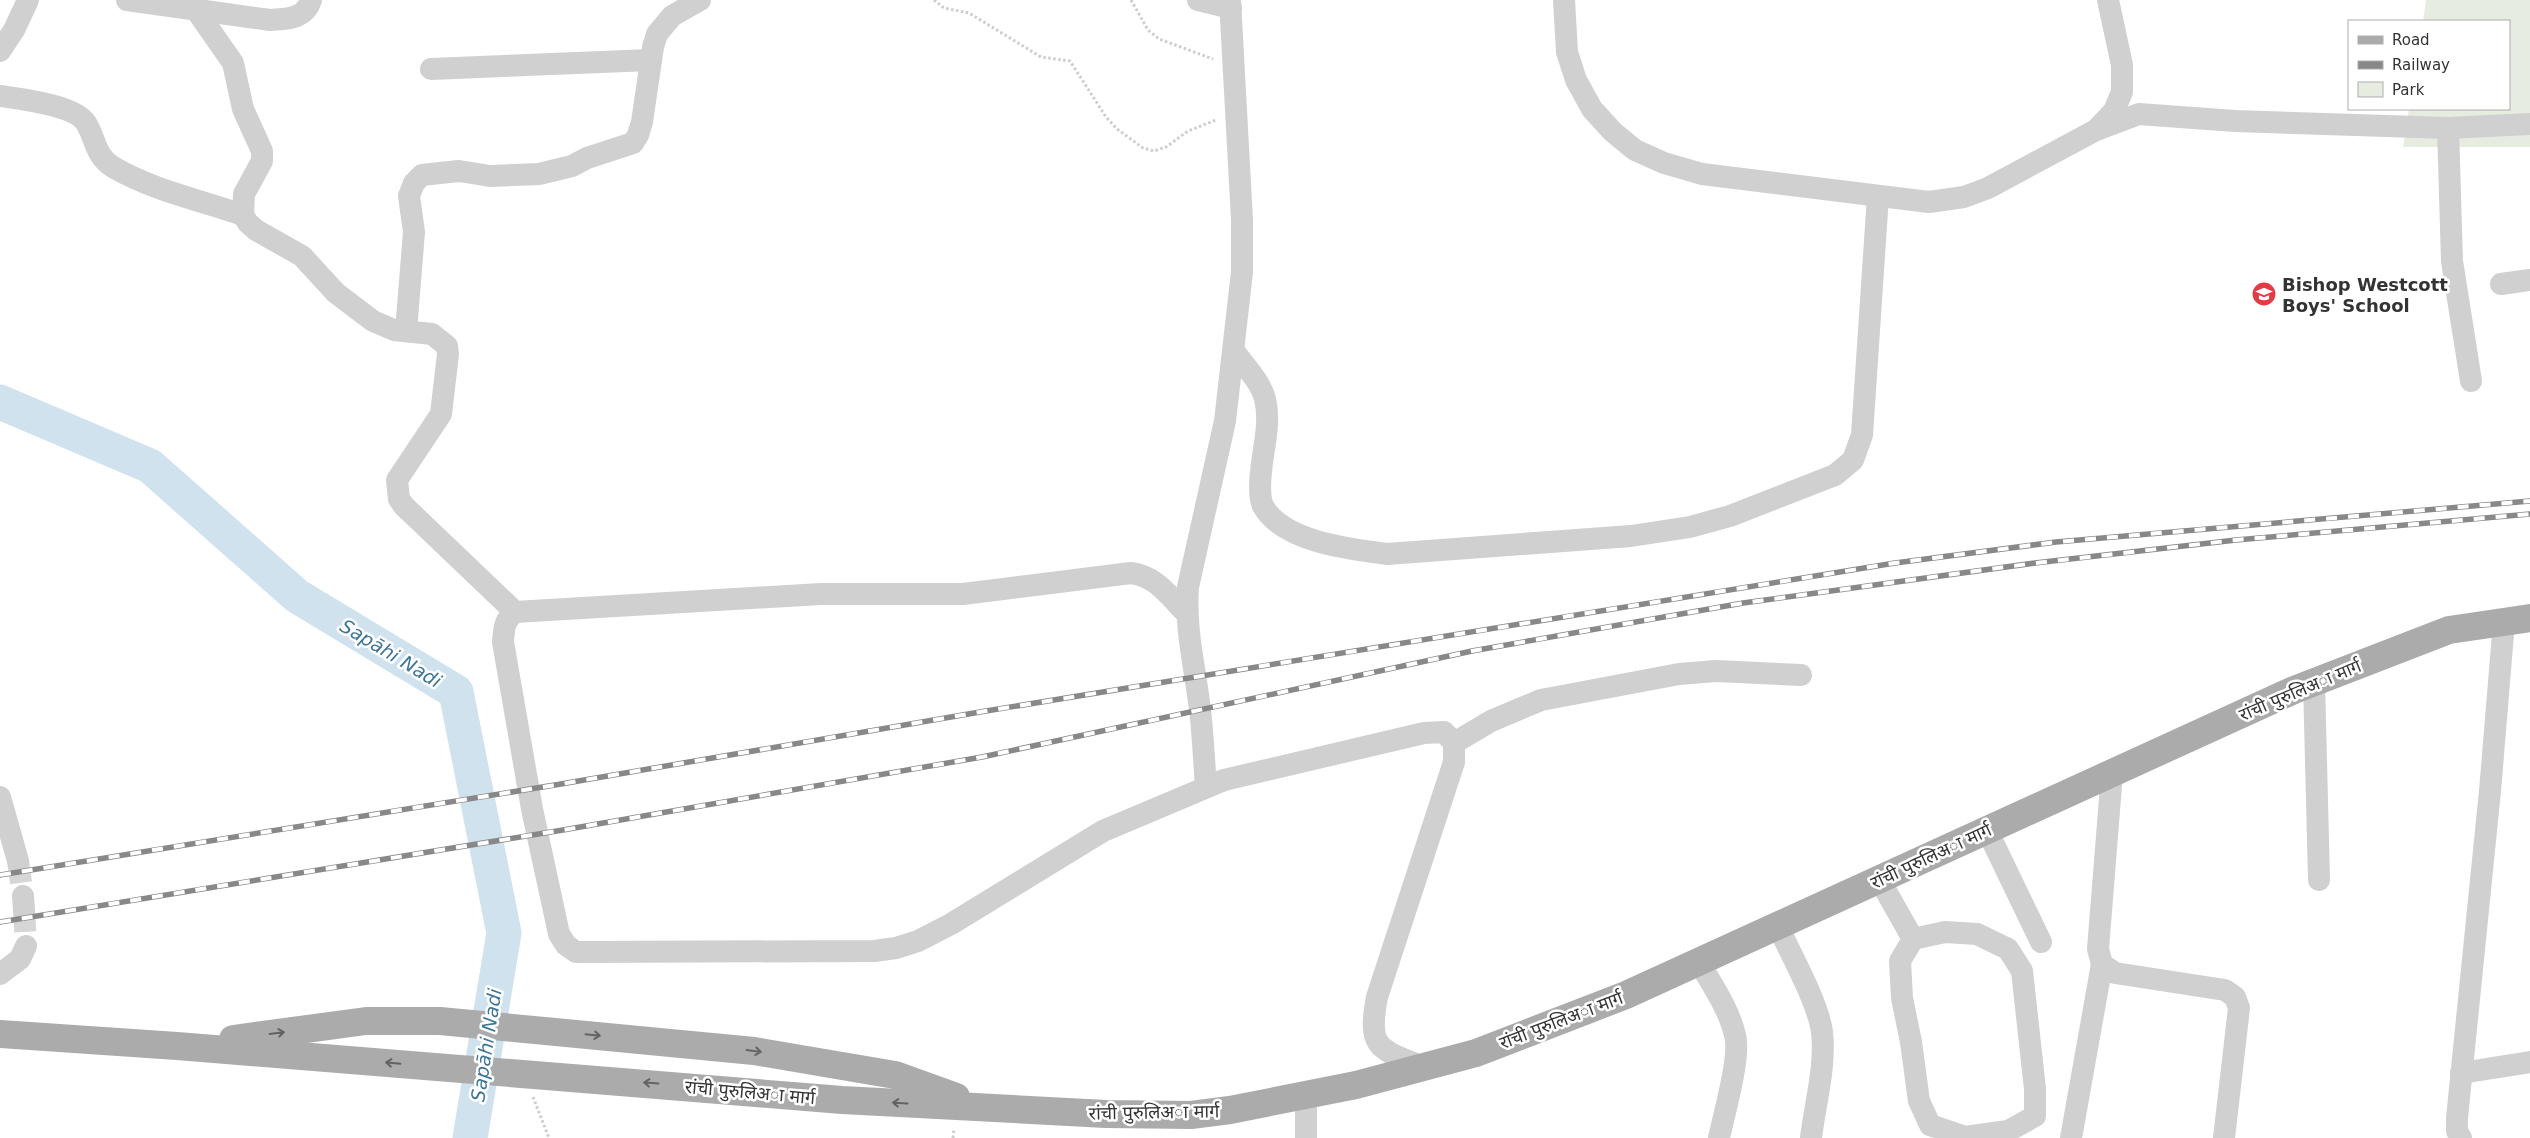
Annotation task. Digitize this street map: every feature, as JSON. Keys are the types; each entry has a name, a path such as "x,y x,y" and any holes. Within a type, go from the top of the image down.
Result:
{"main road":[{"name":"रांची पुरुलिअा मार्ग","path":"177,1046 842,1100 1106,1114 1191,1115 1230,1110 1356,1085 1494,1046 1626,995 2314,682 2449,630 2517,620"},
{"path":"0,1034 177,1046 366,1022 440,1020 754,1051 895,1075 983,1107"}],"street":[{"path":"0,51 14,30 28,0"},
{"path":"127,0 270,20 290,19 304,13 310,0"},
{"path":"406,331 414,232 409,196 414,183 422,175 449,172 476,172 490,176 539,174 572,166 587,158 633,143 642,122 653,47 663,25 672,16 700,0"},
{"path":"1198,0 1231,4 1242,229 1242,272 1225,421 1188,587 1186,613 1188,639 1200,708 1206,787"},
{"path":"1564,0 1567,52 1576,80 1592,109 1613,132 1635,150 1664,163 1702,174 1929,202 1964,197 1988,188 2096,130 2139,114 2235,121 2448,128 2530,124"},
{"path":"2096,130 2114,110 2122,92 2122,65 2108,0"},
{"path":"196,10 234,63 243,109 262,151 262,161 244,194 243,215"},
{"path":"430,69 651,60"},
{"path":"0,96 59,107 75,113 85,120 102,159 112,166 159,187 243,215 256,230 302,256 336,293 373,321 394,330 432,334 442,340 448,354 441,414 397,480 399,499 404,506 515,612"},
{"path":"2448,128 2452,261 2471,381"},
{"path":"1234,351 1265,398 1268,419 1261,473 1262,504 1278,525 1304,537 1348,549 1387,554 1631,536 1690,527 1730,516 1835,475 1853,460 1862,435 1878,196"},
{"path":"2501,284 2530,280"},
{"path":"1186,613 1156,582 1144,575 1131,573 963,594 821,594 515,612 508,617 504,627 503,642 532,809 559,934 566,945 576,952 874,951 896,948 918,941 951,924 1103,831 1206,787 1224,780 1424,733 1444,732 1454,743 1454,762 1378,997 1373,1022 1377,1042 1385,1051 1423,1067"},
{"path":"2462,1138 2457,1131 2457,1118 2490,791 2517,620"},
{"path":"1454,743 1491,721 1541,700 1679,674 1716,671 1801,676"},
{"path":"2314,682 2319,880"},
{"path":"2071,1138 2102,964 2098,949 2112,773"},
{"path":"0,797 18,861"},
{"path":"1987,830 2041,942"},
{"path":"1880,879 1914,939"},
{"path":"1778,926 1813,1004 1822,1030 1822,1053 1811,1138"},
{"path":"1945,932 1977,934 2008,950 2022,972 2035,1090 2035,1116 2008,1131 1966,1137 1930,1125 1919,1101 1911,1042 1902,998 1900,961 1914,939 1945,932"},
{"path":"0,974 20,959 26,946"},
{"path":"1699,962 1731,1020 1736,1037 1735,1060 1719,1138"},
{"path":"2102,964 2115,973 2208,986 2225,990 2235,996 2239,1008 2224,1138"},
{"path":"2461,1073 2530,1062"},
{"path":"1306,1095 1306,1138"}],"path":[{"path":"934,0 944,8 969,13 1041,57 1070,61 1106,117 1117,129 1143,148 1154,151 1166,147 1188,131 1236,110"},
{"path":"1131,0 1148,30 1159,39 1168,44 1205,55 1234,77"},
{"path":"525,1074 549,1138"}],"green space":[{"path":"2426,0 2530,0 2530,147 2403,147 2409,110 2510,110 2510,20 2423,20"}],"waterway":[{"name":"Sapāhi Nadi","path":"0,402 150,466 297,596 456,692 504,933 470,1138"}],"tunnel":[{"path":"18,861 23,896"},
{"path":"24,910 26,946"}],"railway":[{"path":"0,875 561,784 980,712 1895,563 2056,542 2530,501"},
{"path":"0,922 563,830 982,757 1472,651 1743,603 2035,563 2236,540 2530,514"}],"place":[{"name":"Bishop Westcott Boys' School","path":"2264,294"}]}
